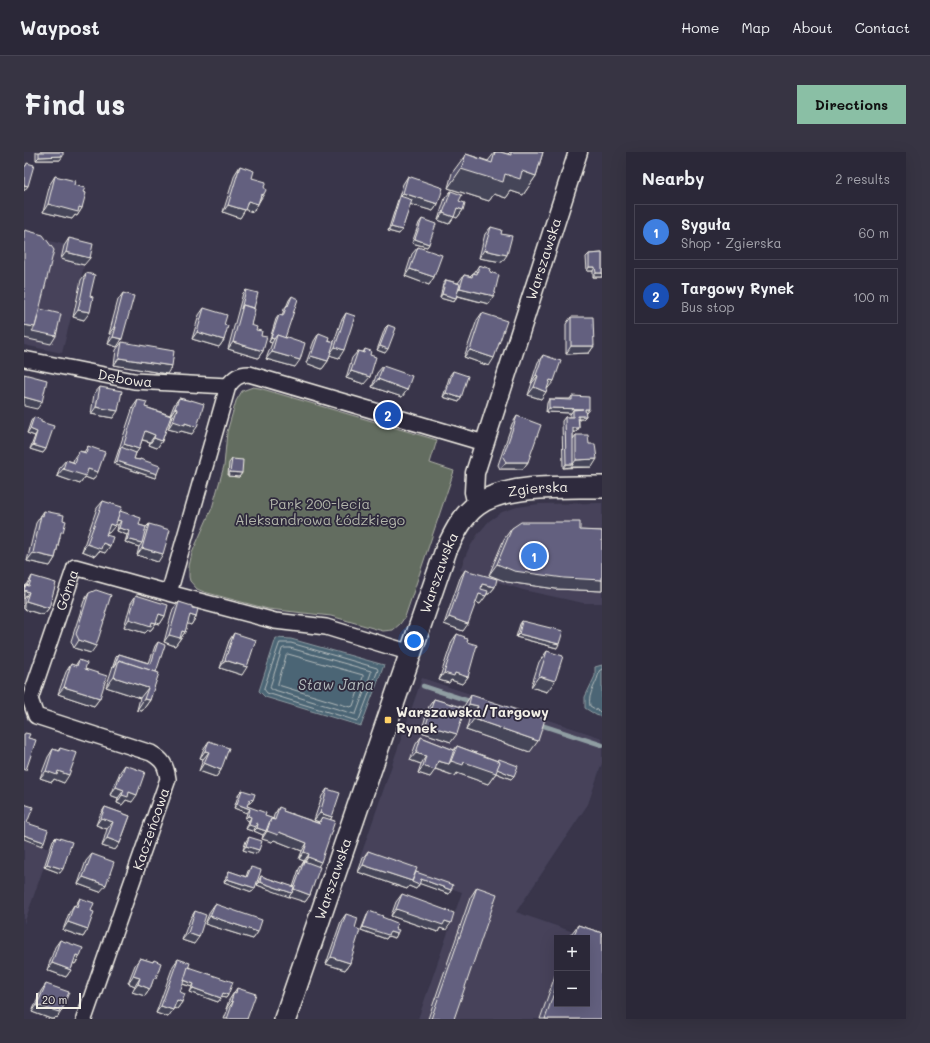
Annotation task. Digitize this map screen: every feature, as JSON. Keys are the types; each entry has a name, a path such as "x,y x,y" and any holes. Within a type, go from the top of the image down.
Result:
{"main road":[{"name":"Zgierska","path":"477,505 500,493 602,487"},
{"name":"Warszawska","path":"285,1019 446,550 460,523 477,505"}],"street":[{"name":"Warszawska","path":"477,505 474,492 474,477 578,152"},
{"name":"Dębowa","path":"24,359 134,381 228,386"},
{"path":"411,653 331,629 275,621 169,593 228,386 241,374 249,374 484,443"},
{"name":"Górna","path":"27,698 75,567 169,593"},
{"name":"Kaczeńcowa","path":"27,698 36,716 151,753 161,759 167,771 168,780 84,1019"}],"shaded area":[{"path":"24,235 88,250 62,353 24,345"},
{"path":"602,503 602,603 583,603 523,590 460,570 468,550 478,534 489,521 502,512 517,507 539,504"},
{"path":"422,678 602,738 602,763 588,804 516,912 582,935 554,935 554,1007 590,1007 590,938 602,942 602,1019 418,1019 462,892 360,858"},
{"path":"24,840 50,849 24,924"}],"green space":[{"name":"Park 200-lecia Aleksandrowa Łódzkiego","path":"253,387 437,440 430,463 454,471 405,617 393,630 383,631 331,616 268,609 204,592 197,589 190,581 189,566 192,553 212,508 224,466 227,432 236,401 242,391"}],"water":[{"name":"Staw Jana","path":"276,638 291,639 384,665 361,726 265,697 259,691"},
{"path":"602,665 602,717 585,708 585,697 595,676 595,667"}],"building":[{"path":"39,152 63,152 63,156 39,157"},
{"path":"495,152 511,155 511,152 543,152 536,176 522,171 520,179 505,174 503,182 461,169 466,154 492,163"},
{"path":"27,163 34,165 28,186 24,185 24,166 26,166"},
{"path":"240,166 254,171 252,178 266,182 264,187 266,190 264,194 261,195 258,204 248,201 245,210 228,205"},
{"path":"55,176 75,181 74,185 85,188 83,192 86,193 82,208 79,207 78,212 48,204"},
{"path":"408,176 443,188 438,204 403,193"},
{"path":"451,191 462,195 459,201 465,203 463,210 457,208 454,217 443,213"},
{"path":"400,196 412,200 402,230 391,227"},
{"path":"422,219 436,224 429,244 415,239"},
{"path":"491,227 502,230 501,234 512,236 507,255 484,250"},
{"path":"25,230 43,235 54,250 35,327 24,325"},
{"path":"69,238 93,244 90,258 66,252"},
{"path":"418,247 442,255 434,277 410,269"},
{"path":"602,253 602,273 596,273 595,267 589,267 589,254"},
{"path":"479,265 491,269 490,272 499,275 494,296 460,288 464,275 472,277 473,273 477,274"},
{"path":"86,273 95,275 90,296 93,297 90,312 78,310"},
{"path":"446,280 460,284 456,298 442,294"},
{"path":"246,290 258,293 254,308 243,305 241,309"},
{"path":"123,293 134,296 122,339 113,337 116,327 114,327"},
{"path":"292,296 298,299 285,338 277,335 274,339 271,338 279,315 283,316"},
{"path":"243,305 255,309 251,325 257,327 256,330 262,331 261,336 267,337 263,351 233,342"},
{"path":"204,308 227,315 224,325 228,326 224,340 197,332"},
{"path":"40,309 61,314 56,336 32,331 35,327"},
{"path":"346,313 355,316 344,350 335,347"},
{"path":"482,313 507,321 494,358 470,350"},
{"path":"571,317 593,317 594,346 571,346"},
{"path":"388,325 396,328 388,349 380,346"},
{"path":"319,333 329,337 328,340 334,342 328,361 311,356"},
{"path":"277,335 305,343 300,360 272,352"},
{"path":"122,342 174,351 172,366 119,358"},
{"path":"365,349 371,351 370,355 376,357 370,377 351,371 358,351 364,353"},
{"path":"543,355 561,361 554,381 550,380 546,392 534,387 538,376 536,375"},
{"path":"383,366 412,376 407,390 378,379"},
{"path":"453,371 468,376 461,398 446,393"},
{"path":"24,374 47,380 42,402 24,397"},
{"path":"100,387 122,391 118,411 96,407"},
{"path":"572,396 589,397 589,409 585,409 586,416 578,416 579,428 573,428 573,464 566,464 565,417 573,417 573,410 583,409 549,408 549,399 572,400"},
{"path":"179,398 204,404 197,427 173,421 177,409 175,408"},
{"path":"138,400 147,402 145,407 171,416 162,441 154,438 155,435 145,431 139,449 124,444"},
{"path":"517,416 541,425 528,462 506,462 503,457"},
{"path":"34,417 41,420 41,422 54,426 46,449 33,445 37,432 30,429"},
{"path":"576,435 588,435 589,444 595,444 597,459 576,460"},
{"path":"88,446 105,452 98,472 88,469 86,476 63,469 66,460 75,463 79,451 86,453"},
{"path":"121,447 136,453 134,459 140,459 160,466 157,474 117,461"},
{"path":"232,459 243,460 242,473 230,472"},
{"path":"103,501 122,507 115,526 110,524 106,535 113,537 110,546 103,543 101,549 87,544"},
{"path":"44,511 64,515 63,520 66,521 63,532 61,532 55,558 33,553 41,515 43,516"},
{"path":"120,511 141,518 139,525 146,527 142,543 127,539 130,531 119,528 121,521 117,520"},
{"path":"521,522 580,522 580,530 602,531 602,580 564,578 514,571 497,564 512,528"},
{"path":"149,524 170,530 163,554 142,548"},
{"path":"465,570 497,579 495,587 482,584 481,589 488,591 486,596 479,594 468,624 449,617"},
{"path":"32,576 56,583 49,608 26,601 29,592 24,590 26,585 29,586"},
{"path":"96,590 111,595 96,646 79,640 76,634 89,593"},
{"path":"136,595 168,605 165,616 159,614 156,623 152,622 151,626 129,619"},
{"path":"179,602 198,609 196,617 190,615 185,632 182,631 180,638 169,635"},
{"path":"522,621 563,631 559,644 519,634"},
{"path":"234,633 256,640 247,667 225,660"},
{"path":"457,634 468,639 467,642 477,645 468,677 455,673 454,676 444,673"},
{"path":"158,642 165,645 156,672 119,660 114,667 119,654 151,664"},
{"path":"547,651 563,656 555,681 539,676"},
{"path":"79,660 87,663 85,669 107,676 100,698 64,687 71,664 77,666"},
{"path":"119,660 159,673 150,700 144,699 148,688 114,677"},
{"path":"471,695 545,719 538,741 474,719 478,706 469,704"},
{"path":"434,699 465,708 457,734 426,725"},
{"path":"25,733 30,734 28,738 36,740 26,770 24,770 24,735"},
{"path":"421,737 454,750 449,764 438,761 435,770 423,766 426,756 416,753"},
{"path":"209,741 229,748 221,770 204,763 209,752 205,751"},
{"path":"457,746 500,762 496,773 464,762 463,765 451,761"},
{"path":"60,748 77,753 69,775 58,771 57,775 46,771 53,749 59,751"},
{"path":"499,759 518,766 514,776 497,769 500,762 498,761"},
{"path":"125,765 145,772 137,795 129,792 128,797 122,795 124,790 116,787"},
{"path":"327,789 340,793 332,817 320,813"},
{"path":"242,790 255,794 253,800 250,799 247,806 266,813 265,816 274,819 271,819 266,831 257,828 258,824 256,823 255,827 249,825 251,817 248,816 250,809 237,804"},
{"path":"24,804 33,807 27,823 48,830 44,842 24,835"},
{"path":"105,807 130,816 120,843 107,838 113,822 101,818"},
{"path":"279,807 284,809 283,811 320,824 322,817 335,821 321,862 308,857 309,854 304,852 307,843 279,832 278,835 267,831 271,819 275,820"},
{"path":"56,837 72,842 63,869 47,864"},
{"path":"249,837 262,841 259,850 246,846"},
{"path":"368,851 417,868 412,881 363,865"},
{"path":"92,854 114,862 106,885 83,877"},
{"path":"304,861 320,867 310,895 294,889"},
{"path":"251,867 261,870 255,888 227,879 229,871 247,877"},
{"path":"416,872 453,885 451,890 421,879 419,885 412,882"},
{"path":"261,876 294,887 292,893 260,882"},
{"path":"477,887 497,894 454,1019 431,1019"},
{"path":"402,894 454,913 451,923 445,921 443,925 396,909"},
{"path":"80,898 94,903 91,911 94,912 88,929 68,922 74,905 77,907"},
{"path":"215,904 262,920 258,932 210,916"},
{"path":"195,911 206,915 199,937 188,933"},
{"path":"369,911 397,923 395,929 399,930 397,934 390,932 388,935 363,927"},
{"path":"346,914 358,918 355,928 360,930 350,963 331,957"},
{"path":"578,925 602,933 602,1019 545,1019 554,993 554,1007 590,1007 590,935 574,935"},
{"path":"60,940 83,948 80,956 76,955 71,970 52,963"},
{"path":"140,958 153,962 154,960 161,963 156,978 154,978 150,989 138,984 140,978 133,976"},
{"path":"178,959 190,963 180,992 185,994 182,1002 177,1000 173,1010 161,1006"},
{"path":"188,967 233,982 228,995 223,993 221,998 193,988 194,984 184,980"},
{"path":"46,984 69,992 62,1010 60,1009 59,1012 37,1005"},
{"path":"237,988 256,994 247,1019 227,1019 233,1002 231,1001"}],"waterway":[{"path":"423,686 472,702"},
{"path":"538,724 602,745"}],"place":[{"name":"Targowy Rynek","path":"388,415"},
{"name":"Syguła","path":"534,556"},
{"name":"Warszawska/Targowy Rynek","path":"388,720"}]}
